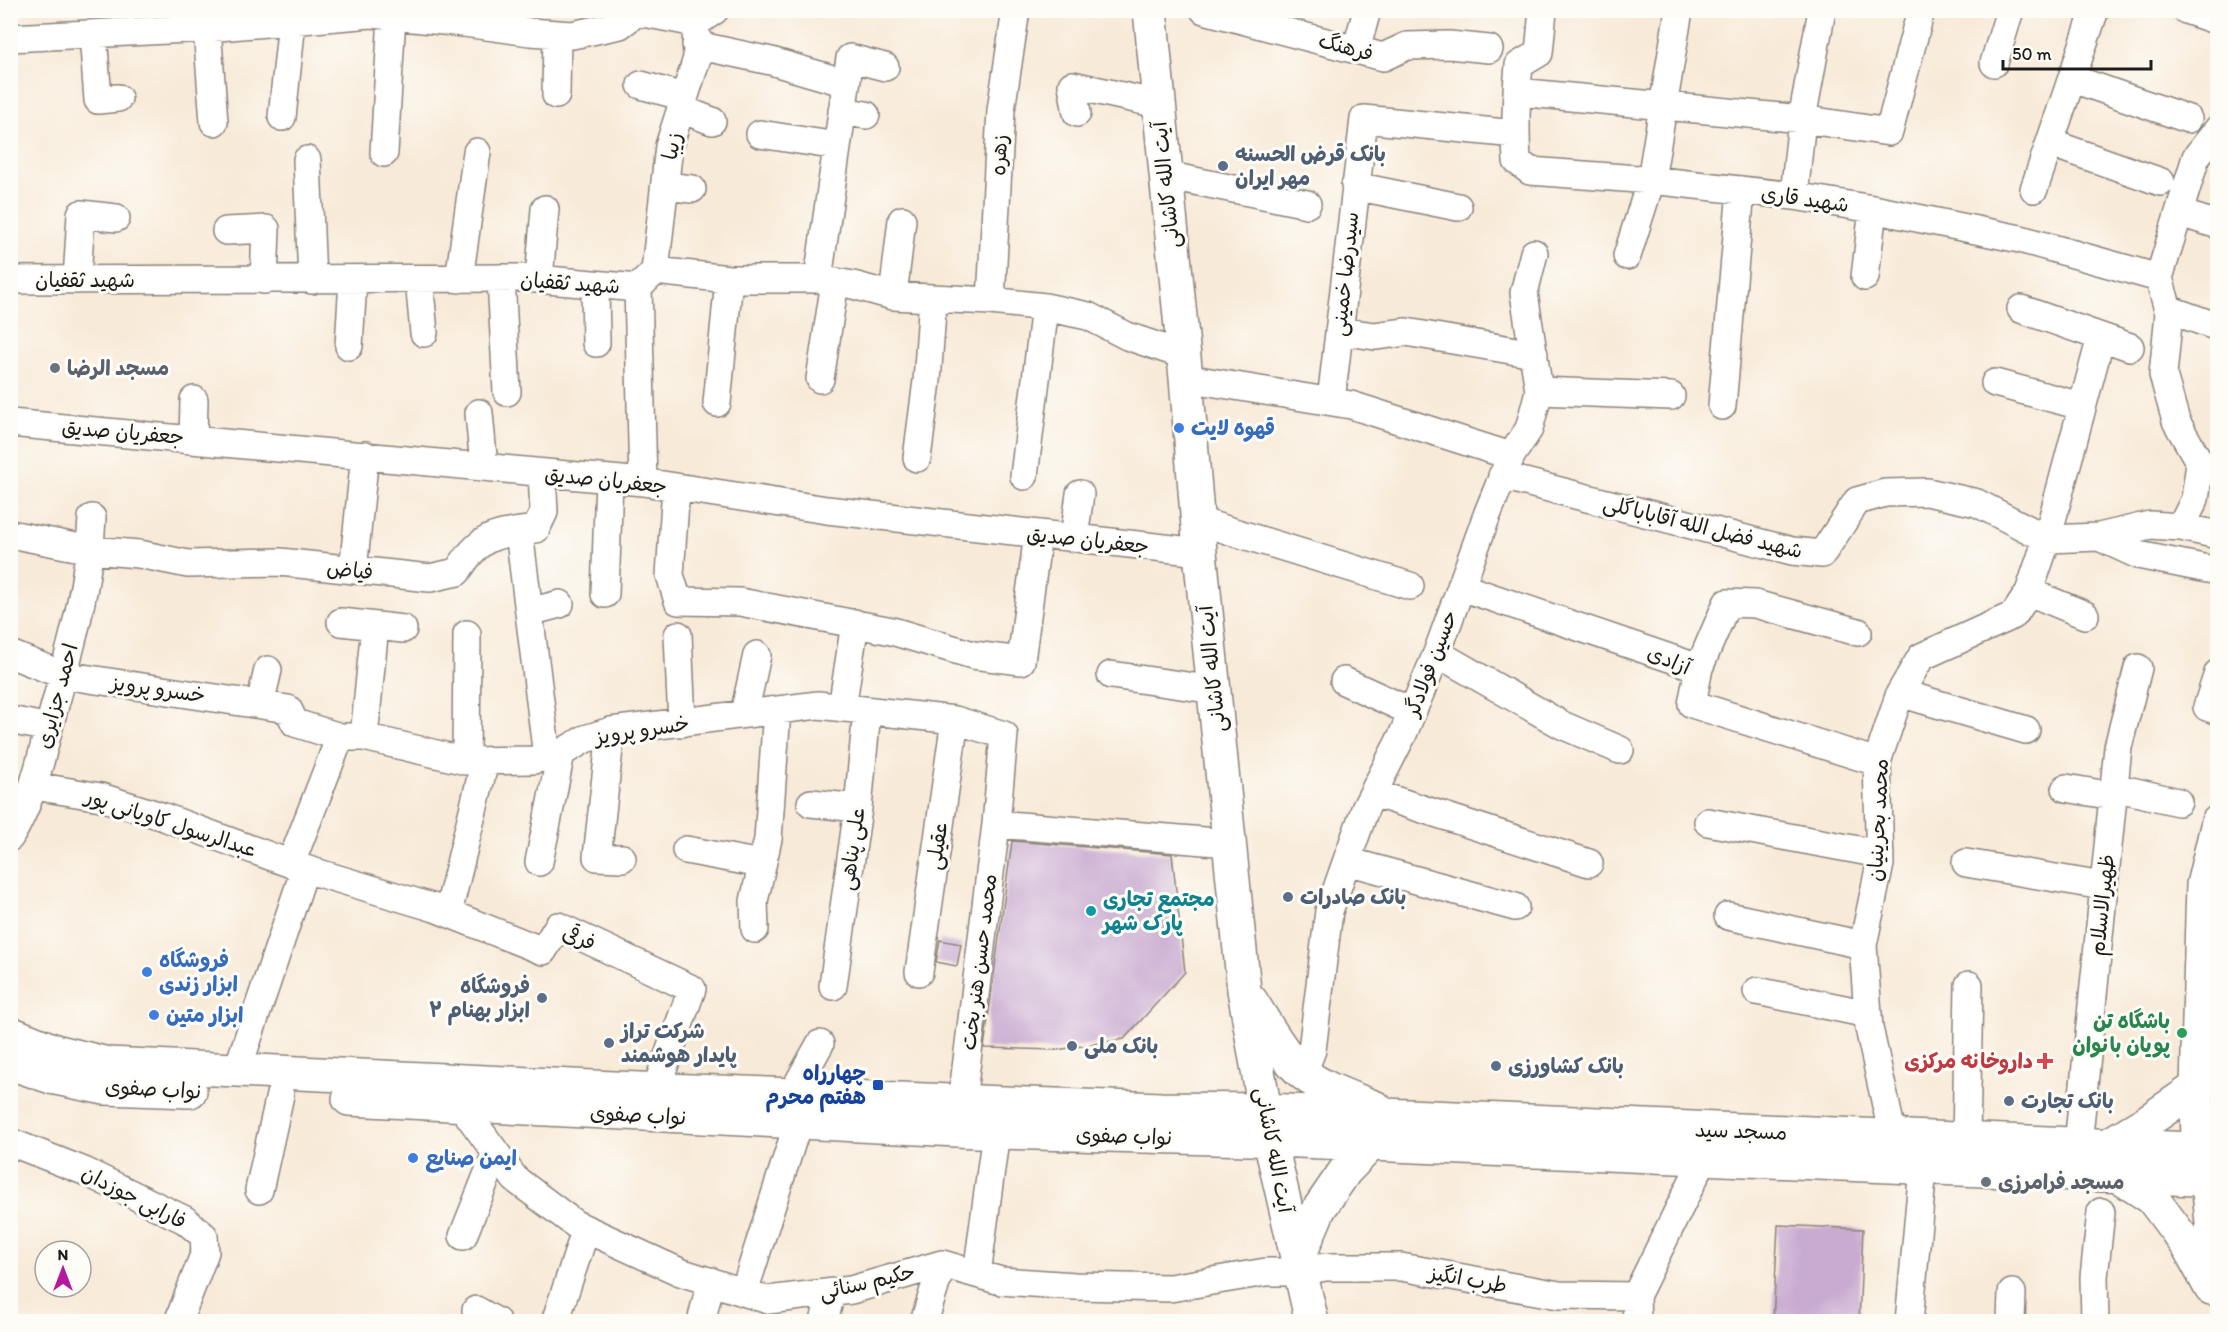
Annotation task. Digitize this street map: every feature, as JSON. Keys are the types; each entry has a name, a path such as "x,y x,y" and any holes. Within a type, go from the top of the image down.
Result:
{"main road":[{"name":"آیت الله کاشانی","path":"1150,10 1244,990 1267,1125 1312,1322"},
{"path":"2217,822 2203,885 2197,1087 2210,1165 2217,1288"},
{"path":"1244,990 1279,1044 1303,1073 1340,1093 1395,1116"},
{"name":"نواب صفوی","path":"10,1034 55,1051 108,1064 656,1089 996,1132 1267,1125"},
{"name":"نواب صفوی","path":"10,1063 51,1077 105,1088 461,1105 795,1108 962,1101 1161,1108 1267,1125"},
{"path":"2091,1146 2145,1123 2197,1087"},
{"name":"مسجد سید","path":"1267,1125 1395,1116 1966,1140 2091,1146 2210,1165"},
{"name":"مسجد سید","path":"1267,1125 1371,1144 2175,1178"},
{"path":"1298,1266 1319,1209 1345,1170 1371,1144"},
{"path":"2210,1165 2175,1178 2217,1288"},
{"path":"2118,1176 2152,1198 2217,1288"}],"street":[{"name":"زهره","path":"991,300 1001,110 1016,10"},
{"name":"فرهنگ","path":"1204,10 1383,57 1407,46 1449,45 1489,49"},
{"name":"شهید قاری","path":"1544,10 1539,53 1519,65 1515,134 1517,161 1530,171 1651,180 1794,196 1873,209 2161,272"},
{"path":"1627,256 1651,180 1679,10"},
{"path":"1517,92 1802,119 1889,132 1921,10"},
{"path":"1994,63 2010,10"},
{"path":"2034,189 2095,10"},
{"path":"10,38 207,28 262,17 292,21 342,14 428,15 572,35 620,25 639,11 702,26 771,61 846,83"},
{"path":"1794,196 1816,12"},
{"path":"1356,50 1366,14"},
{"path":"384,153 392,16"},
{"path":"282,117 292,21"},
{"name":"زیبا","path":"643,482 646,279 665,186 669,146 697,58 702,26"},
{"path":"207,28 214,122"},
{"path":"93,34 98,100 118,98"},
{"path":"556,96 557,34"},
{"path":"820,379 837,146 854,112 846,83 850,58 885,67"},
{"path":"2073,79 2188,119"},
{"path":"641,85 682,103 712,121"},
{"path":"1077,113 1072,85 1158,104"},
{"name":"سیدرضا خمینی","path":"1331,400 1364,119 1515,134"},
{"path":"2181,527 2208,465 2176,421 2163,375 2178,314 2161,272 2196,157 2217,129"},
{"path":"760,134 837,146"},
{"path":"2050,143 2161,182"},
{"path":"459,279 477,152"},
{"path":"307,160 312,280"},
{"path":"1165,175 1307,204"},
{"path":"665,186 692,189"},
{"path":"1355,186 1458,207"},
{"path":"1722,406 1741,190"},
{"path":"539,279 545,209"},
{"path":"1865,277 1873,209"},
{"path":"2180,213 2217,225"},
{"path":"77,280 81,214 116,218"},
{"path":"893,296 902,220"},
{"path":"226,231 266,229 264,280"},
{"name":"حسین فولادگر","path":"1303,1073 1312,1050 1329,911 1365,809 1412,712 1437,653 1507,466 1528,429 1539,391 1524,293 1534,253"},
{"name":"شهید ثقفیان","path":"10,280 501,278 539,279 595,285 646,279 826,281 893,296 991,300 1045,307 1088,316 1185,366"},
{"path":"501,278 507,392"},
{"path":"349,346 353,279"},
{"path":"419,279 424,333"},
{"path":"717,403 729,279"},
{"path":"595,285 596,342"},
{"path":"917,458 917,380 933,298"},
{"path":"1024,476 1045,307"},
{"path":"2021,309 2130,347"},
{"path":"2178,314 2217,327"},
{"path":"1339,331 1375,336 1406,332 1534,354"},
{"name":"محمد بحرینیان","path":"1893,1137 1869,1024 1863,945 1880,854 1877,762 1908,696 1921,657 2006,619 2029,592 2041,536 2101,337"},
{"name":"شهید فضل الله آقاباباگلی","path":"1185,366 1351,405 1507,466 1792,551 1822,554 1857,501 1885,493 1927,492 1977,503 2041,536"},
{"path":"1995,383 2081,406"},
{"path":"1539,391 1671,396"},
{"path":"193,438 194,400"},
{"path":"479,413 484,468"},
{"name":"جعفریان صدیق","path":"10,423 193,438 643,482 826,510 1074,538 1199,537 1410,586"},
{"path":"353,570 365,455"},
{"name":"فیاض","path":"10,534 91,550 139,554 188,564 280,562 430,578 457,572 467,556 484,540 536,530 543,512 542,473"},
{"path":"605,594 609,479"},
{"path":"676,487 670,575 678,601 740,602 855,623 892,631 973,656 1021,661 1038,534"},
{"path":"1074,538 1080,494"},
{"name":"احمد جزایری","path":"10,837 22,818 34,786 81,606 91,550 92,518"},
{"path":"2041,536 2099,537 2150,525 2181,527 2217,535"},
{"path":"519,532 529,612 554,755 539,862"},
{"path":"2099,537 2138,555 2217,571"},
{"name":"آزادی","path":"1461,587 1699,668 1692,704 1877,762"},
{"path":"2029,592 2085,615"},
{"path":"1699,668 1727,603 1755,604 1858,632"},
{"path":"529,612 560,604"},
{"path":"341,622 403,628"},
{"name":"علی پناهی","path":"834,986 858,808 855,623"},
{"path":"237,1071 298,866 352,738 375,626"},
{"path":"448,913 475,761 467,634"},
{"path":"678,635 682,723"},
{"path":"1437,653 1562,725 1620,750"},
{"name":"خسرو پرویز","path":"10,654 63,675 288,709 295,723 352,738 475,761 534,760 554,755 585,739 611,731 819,705 955,720 1004,735 996,824"},
{"path":"744,714 757,656"},
{"name":"ظهیرالاسلام","path":"2091,1146 2103,886 2118,747 2139,668"},
{"path":"261,704 268,670"},
{"path":"2217,673 2207,707 2217,711"},
{"path":"1111,675 1215,690"},
{"path":"1344,681 1412,712"},
{"path":"1908,696 2026,730"},
{"path":"755,929 754,901 768,839 777,710"},
{"path":"10,720 49,728"},
{"name":"عقیلی","path":"920,972 955,720"},
{"path":"611,731 597,856 622,858"},
{"name":"عبدالرسول کاویانی پور","path":"34,786 101,796 298,866"},
{"path":"2066,788 2114,792 2178,802"},
{"path":"1373,793 1589,863"},
{"path":"811,803 858,808"},
{"path":"1708,822 1880,854"},
{"path":"996,824 1229,843"},
{"name":"محمد حسن هنر بخت","path":"962,1101 996,824"},
{"path":"686,850 761,864"},
{"path":"1347,861 1515,907"},
{"path":"1966,863 2103,886"},
{"name":"فرقی","path":"298,866 448,913 543,951 558,926 692,989 656,1089"},
{"path":"1728,916 1863,945"},
{"path":"1966,1140 1969,984"},
{"path":"1757,991 1869,1024"},
{"path":"744,1292 795,1108 820,1044"},
{"path":"259,1190 280,1095"},
{"name":"حکیم سنائی","path":"461,1105 516,1179 575,1224 680,1272 768,1300 851,1290 942,1264 1001,1281 1170,1288 1298,1266"},
{"path":"977,1274 996,1132"},
{"name":"فارابی جوزدان","path":"10,1142 84,1171 185,1220 204,1236 205,1252 186,1319"},
{"path":"463,1236 496,1153"},
{"path":"1637,1309 1704,1158"},
{"path":"1909,1322 1923,1168"},
{"path":"2095,1322 2094,1277 2101,1212"},
{"path":"555,1322 586,1229"},
{"path":"924,1322 942,1264"},
{"name":"طرب انگیز","path":"1298,1266 1401,1267 1637,1309"},
{"path":"700,1322 711,1281"},
{"path":"824,1322 831,1293"},
{"path":"2011,1322 2012,1293"}],"building":[{"name":"مجتمع تجاری پارک شهر","path":"1012,841 1172,854 1185,972 1124,1039 1057,1050 984,1048"},
{"path":"940,940 961,944 957,966 936,962"},
{"path":"1778,1225 1863,1229 1859,1322 1773,1322"}],"place":[{"name":"بانک قرض الحسنه مهر ایران","path":"1223,166"},
{"name":"مسجد الرضا","path":"55,368"},
{"name":"قهوه لایت","path":"1179,428"},
{"name":"بانک صادرات","path":"1288,897"},
{"name":"مجتمع تجاری پارک شهر","path":"1091,911"},
{"name":"فروشگاه ابزار زندی","path":"147,972"},
{"name":"فروشگاه ابزار بهنام ۲","path":"542,998"},
{"name":"ابزار متین","path":"154,1015"},
{"name":"باشگاه تن پویان بانوان","path":"2182,1033"},
{"name":"شرکت تراز پایدار هوشمند","path":"609,1043"},
{"name":"بانک ملی","path":"1072,1046"},
{"name":"داروخانه مرکزی","path":"2045,1061"},
{"name":"بانک کشاورزی","path":"1496,1066"},
{"name":"چهارراه هفتم محرم","path":"878,1085"},
{"name":"بانک تجارت","path":"2009,1101"},
{"name":"ایمن صنایع","path":"413,1158"},
{"name":"مسجد فرامرزی","path":"1986,1182"}]}
